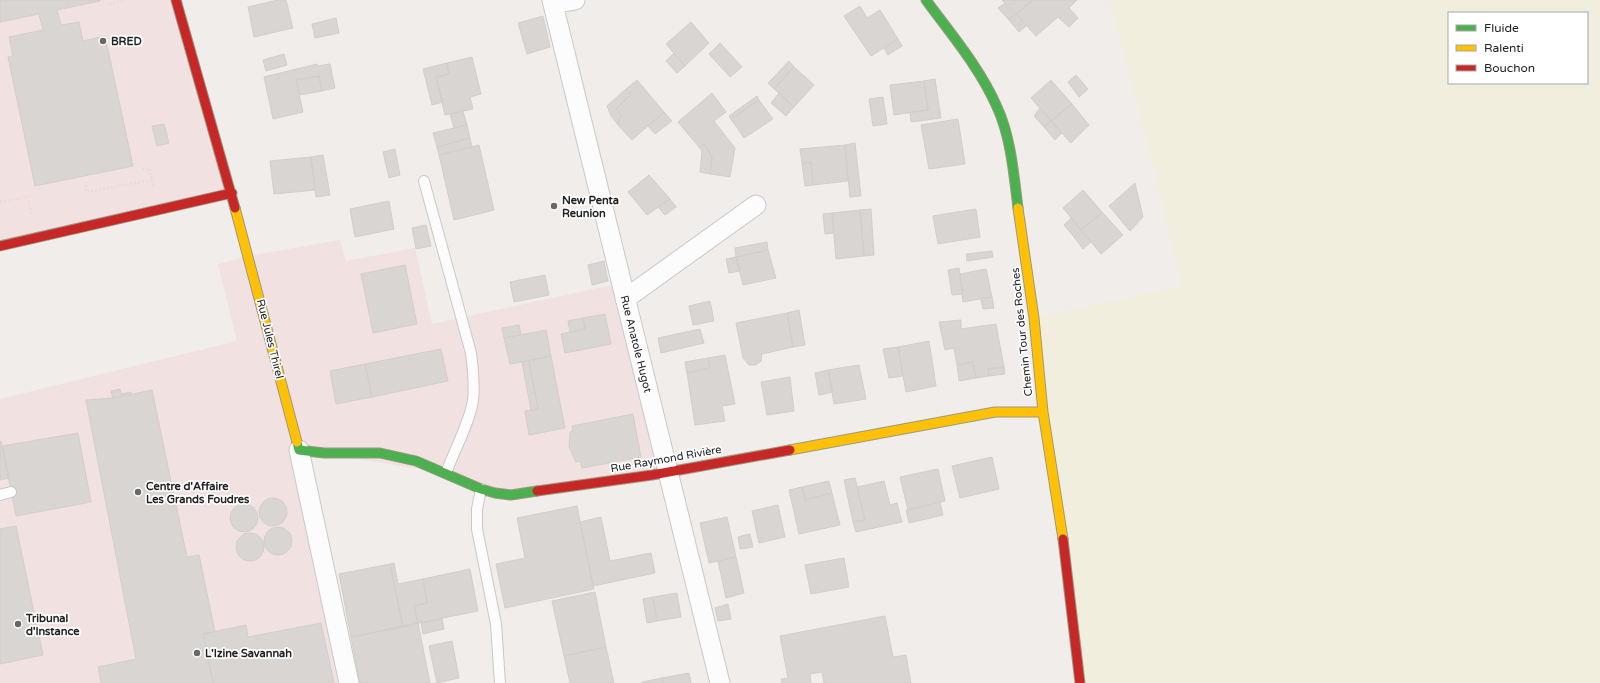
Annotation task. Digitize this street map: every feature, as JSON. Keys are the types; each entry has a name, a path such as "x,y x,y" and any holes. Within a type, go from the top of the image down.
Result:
{"street":[{"name":"Rue Jules Thirel","path":"176,0 232,193 299,450 349,683"},
{"path":"553,2 575,0"},
{"name":"Chemin Tour des Roches","path":"926,0 984,81 998,108 1011,158 1034,318 1043,412 1066,556 1080,683"},
{"name":"Rue Anatole Hugot","path":"553,2 667,472 720,683"},
{"path":"0,246 232,193"},
{"path":"625,299 756,205"},
{"name":"Rue Raymond Rivière","path":"299,450 324,453 380,453 416,460 481,489 511,495 667,472 995,412 1043,412"}],"lane":[{"path":"424,181 472,353 474,380 473,400 470,415 446,473"},
{"path":"481,489 477,509 476,529 496,624 500,683"},
{"path":"0,495 11,492"}],"path":[{"path":"109,4 126,0"},
{"path":"142,169 149,168 154,189"},
{"path":"86,185 86,192 152,180"},
{"path":"147,191 160,188"},
{"path":"0,202 28,197 33,218"},
{"path":"26,219 37,217"}],"shaded area":[{"path":"0,0 172,0 232,193 0,246"},
{"path":"1110,0 1600,0 1600,683 1080,683 1034,318 1182,286 1149,148"},
{"path":"340,240 346,261 415,248 432,324 621,283 667,472 511,495 446,473 299,450 349,683 0,683 0,399 237,341 218,264 249,256"}],"building":[{"path":"0,0 100,0 57,10 61,25 79,22 83,41 105,36 133,166 35,186 8,57 13,56 9,37 43,30 39,14 0,22"},
{"path":"278,0 286,0 293,28 254,37 248,7"},
{"path":"1002,0 1033,0 1016,14"},
{"path":"1033,0 1077,0 1069,8 1078,18 1069,27 1058,17 1036,36 1016,14"},
{"path":"1005,3 1016,14 1009,20 998,8"},
{"path":"860,6 867,18 880,10 898,39 871,56 844,16"},
{"path":"1016,14 1026,26 1019,32 1009,20"},
{"path":"543,16 550,47 527,54 518,23"},
{"path":"336,18 339,33 315,38 312,24"},
{"path":"691,22 709,43 685,66 666,44"},
{"path":"898,39 902,46 888,55 884,48"},
{"path":"720,43 742,67 730,77 709,54"},
{"path":"674,53 685,66 677,73 666,61"},
{"path":"284,54 287,65 266,71 263,60"},
{"path":"472,57 481,94 470,97 473,109 445,115 436,77 449,74 447,63"},
{"path":"789,61 794,67 774,89 768,83"},
{"path":"447,63 449,74 436,77 443,102 432,105 423,69"},
{"path":"317,64 317,66 330,64 335,88 322,91 319,76 296,80 303,112 273,119 264,77"},
{"path":"794,67 814,85 794,107 774,89"},
{"path":"1076,75 1088,89 1079,97 1068,82"},
{"path":"319,76 322,91 300,95 296,80"},
{"path":"935,79 941,118 911,122 910,112 928,110 924,81"},
{"path":"637,80 664,112 632,140 618,125 621,115 616,109 631,95 626,89"},
{"path":"1051,80 1072,104 1051,121 1031,98"},
{"path":"924,81 928,110 894,115 890,85"},
{"path":"626,89 631,95 616,109 621,115 618,125 611,116 607,106"},
{"path":"712,93 726,112 714,121 735,148 730,177 710,174 712,157 704,144 699,147 678,122"},
{"path":"779,93 794,107 786,116 771,103"},
{"path":"757,96 759,100 731,119 729,116"},
{"path":"883,97 887,124 873,126 869,99"},
{"path":"759,100 773,119 744,138 731,119"},
{"path":"1072,104 1089,125 1071,143 1051,121"},
{"path":"1040,108 1051,121 1044,127 1034,116"},
{"path":"463,111 467,125 454,128 450,114"},
{"path":"664,112 672,121 655,134 648,126"},
{"path":"958,119 965,164 929,169 921,125"},
{"path":"1051,121 1062,133 1055,140 1044,127"},
{"path":"164,124 169,143 157,146 152,126"},
{"path":"467,125 470,138 437,147 433,133"},
{"path":"470,138 472,147 439,155 437,147"},
{"path":"855,143 861,196 850,197 845,145"},
{"path":"704,144 712,157 710,174 700,172 702,151 699,147"},
{"path":"479,145 494,210 454,220 439,155"},
{"path":"845,145 848,181 813,185 811,162 802,163 800,149"},
{"path":"395,149 400,175 389,178 383,152"},
{"path":"323,155 330,195 316,197 311,157"},
{"path":"311,157 315,190 274,194 270,161"},
{"path":"811,162 813,185 805,186 802,163"},
{"path":"649,175 670,199 647,215 628,192"},
{"path":"1135,183 1143,217 1130,231 1109,206"},
{"path":"1083,190 1102,212 1081,230 1063,208"},
{"path":"670,199 676,207 665,215 658,207"},
{"path":"389,201 394,229 355,237 350,209"},
{"path":"871,209 874,255 864,256 860,210"},
{"path":"976,209 980,237 938,244 933,216"},
{"path":"860,210 864,256 836,259 832,213"},
{"path":"1102,212 1123,235 1101,254 1081,230"},
{"path":"832,213 834,233 825,234 823,214"},
{"path":"1071,218 1081,230 1074,237 1064,225"},
{"path":"426,225 431,246 416,249 412,228"},
{"path":"1081,230 1091,242 1083,249 1074,237"},
{"path":"767,242 768,250 736,257 735,248"},
{"path":"768,250 776,278 743,285 736,257"},
{"path":"992,251 993,257 967,261 966,254"},
{"path":"736,257 740,271 729,273 726,259"},
{"path":"604,261 608,281 592,285 588,265"},
{"path":"405,265 417,324 373,333 361,274"},
{"path":"959,268 963,294 952,295 948,270"},
{"path":"986,269 992,297 963,302 960,274"},
{"path":"545,275 549,295 514,302 510,282"},
{"path":"992,297 994,308 983,309 981,299"},
{"path":"710,301 714,321 693,325 689,306"},
{"path":"799,310 805,345 793,347 787,313"},
{"path":"787,313 793,347 762,354 761,361 756,365 749,365 743,358 736,323"},
{"path":"605,314 611,344 565,353 561,334 585,329 583,318"},
{"path":"583,318 585,329 570,332 568,321"},
{"path":"961,320 961,329 996,324 1004,367 988,369 989,376 976,378 973,362 957,365 954,348 945,350 939,322"},
{"path":"519,325 521,335 504,338 502,328"},
{"path":"700,329 704,343 661,353 658,338"},
{"path":"546,330 551,356 510,364 504,338"},
{"path":"929,341 936,386 906,392 898,347"},
{"path":"898,347 903,376 889,378 883,349"},
{"path":"441,349 448,381 372,397 365,364"},
{"path":"725,355 735,404 722,406 725,421 695,425 687,373 710,368 708,358"},
{"path":"551,356 565,428 529,435 525,411 538,409 529,361"},
{"path":"708,358 710,368 687,373 685,362"},
{"path":"529,361 538,409 531,410 522,362"},
{"path":"973,362 976,378 959,381 957,365"},
{"path":"365,364 372,397 336,404 330,371"},
{"path":"859,365 866,399 834,404 828,370"},
{"path":"1004,367 1005,374 989,376 988,369"},
{"path":"828,370 833,392 819,395 815,373"},
{"path":"790,377 794,411 767,415 761,382"},
{"path":"120,389 121,394 131,392 131,394 113,398 111,391"},
{"name":"Centre d'Affaire Les Grands Foudres","path":"152,390 187,557 199,555 215,632 203,634 213,683 101,683 98,667 136,659 86,400 113,398"},
{"path":"633,414 641,457 582,468 580,461 576,462 569,447 570,432 573,431 572,426"},
{"path":"78,433 91,502 16,516 2,446"},
{"path":"1,441 9,478 0,480 0,442"},
{"path":"992,457 999,489 960,498 952,466"},
{"path":"938,469 945,501 908,510 900,477"},
{"path":"855,478 865,520 853,522 844,480"},
{"path":"829,481 832,493 805,500 802,487"},
{"path":"884,481 890,505 897,503 902,522 856,532 853,522 865,520 857,487"},
{"path":"802,487 805,500 832,493 840,525 799,534 789,490"},
{"path":"273,498 283,502 287,512 283,522 273,526 263,522 259,512 263,502"},
{"path":"940,502 943,515 909,523 906,510"},
{"path":"244,504 250,505 254,508 257,512 257,524 254,528 250,531 244,532 238,531 234,528 231,524 230,518 231,512 234,508 238,505"},
{"path":"778,505 785,537 759,543 752,511"},
{"path":"577,506 594,589 505,608 496,564 525,558 517,518"},
{"path":"601,517 610,561 651,553 655,573 593,586 580,522"},
{"path":"727,517 736,557 709,563 700,523"},
{"name":"Tribunal d'Instance","path":"16,526 43,655 0,664 0,529"},
{"path":"278,527 288,531 292,541 288,551 278,555 268,551 264,541 268,531"},
{"path":"250,533 260,537 264,547 260,557 250,561 240,557 236,547 240,537"},
{"path":"750,534 753,547 740,549 738,537"},
{"path":"736,557 744,593 726,598 718,561"},
{"path":"844,558 849,587 811,594 805,565"},
{"path":"394,563 398,584 423,579 427,603 414,606 418,623 403,627 390,564"},
{"path":"390,564 403,627 351,637 339,574"},
{"path":"470,569 478,611 418,623 414,606 427,603 423,579"},
{"path":"595,592 606,647 564,656 552,601"},
{"path":"677,593 681,617 657,621 653,597"},
{"path":"653,597 657,621 647,623 643,599"},
{"path":"728,604 731,619 718,621 715,608"},
{"path":"885,616 893,657 906,655 911,683 824,683 822,672 810,674 811,683 782,683 781,679 788,678 780,636"},
{"path":"442,619 444,629 423,634 421,623"},
{"path":"321,623 334,683 213,683 203,634 246,625 248,637"},
{"path":"418,623 430,683 360,683 351,637"},
{"path":"452,641 459,678 437,683 429,646"},
{"path":"606,647 614,683 570,683 564,656"},
{"path":"689,673 691,683 663,683 662,678"},
{"path":"662,678 663,683 642,683 642,682"}],"traffic: fast":[{"path":"926,0 974,65 997,107 1009,144 1018,208"},
{"path":"297,442 299,450 324,453 380,453 416,461 481,489 495,493 511,495 537,491"}],"traffic: slow":[{"path":"235,208 297,442"},
{"path":"1018,208 1034,318 1043,412 1063,539"},
{"path":"790,450 995,412 1043,412"}],"traffic: jam":[{"path":"176,0 235,208"},
{"path":"0,246 232,193"},
{"path":"537,491 652,475 790,450"},
{"path":"1063,539 1080,683"}],"place":[{"name":"BRED","path":"103,41"},
{"name":"New Penta Reunion","path":"554,206"},
{"name":"Centre d'Affaire Les Grands Foudres","path":"138,492"},
{"name":"Tribunal d'Instance","path":"18,624"},
{"name":"L'Izine Savannah","path":"197,653"}]}
